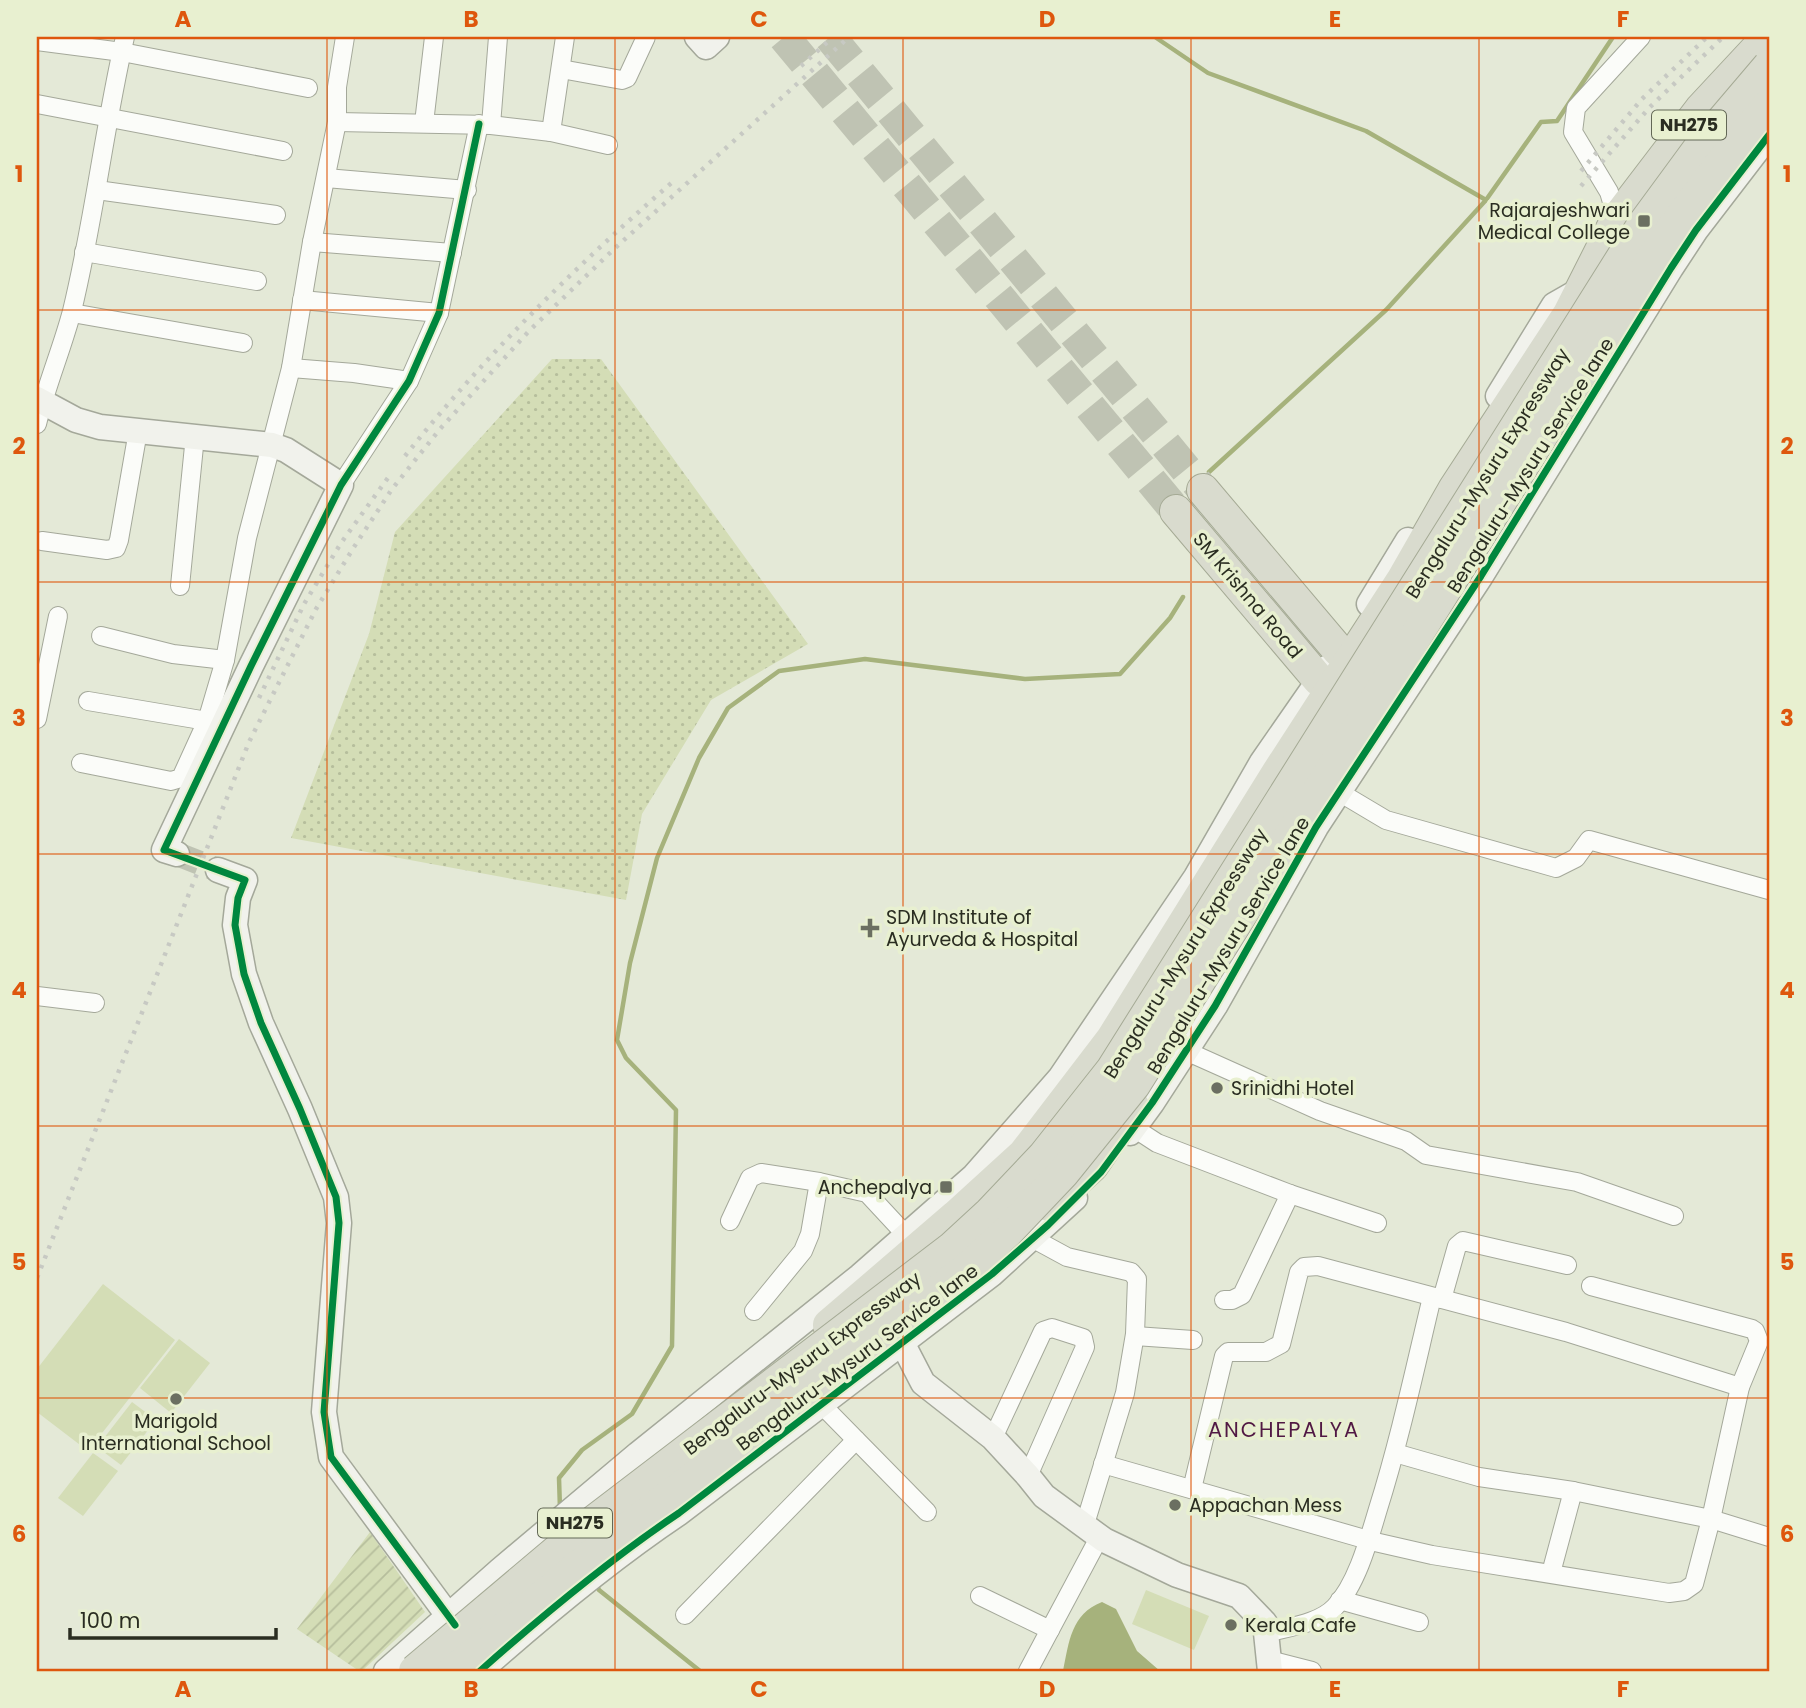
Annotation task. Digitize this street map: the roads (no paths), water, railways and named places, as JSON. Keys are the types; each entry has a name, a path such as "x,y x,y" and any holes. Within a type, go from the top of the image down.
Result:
{"highway":[{"name":"Bengaluru-Mysuru Expressway","path":"402,1671 451,1621 504,1573 639,1462 826,1328 865,1283 1024,1154 1112,1039 1278,772 1403,579 1454,488 1569,314 1617,219 1701,109 1768,37"},
{"name":"Bengaluru-Mysuru Expressway","path":"415,1671 575,1536 951,1248 1017,1185 1068,1128 1112,1070 1643,225 1701,146 1769,66"},
{"name":"NH275","path":"454,1671 591,1556 968,1268 1036,1203 1088,1144 1134,1084 1665,239 1722,162 1769,105"},
{"name":"NH275","path":"467,1671 900,1338 973,1276 1092,1166 1174,1045 1323,799 1520,489 1650,291 1720,177 1769,118"},
{"path":"1589,275 1650,291"},
{"name":"SM Krishna Road","path":"1203,490 1339,651"},
{"name":"SM Krishna Road","path":"1176,511 1319,680"}],"street":[{"path":"81,763 171,781 181,778 207,721 225,660 247,538 291,368 312,242 337,122 337,88 345,37"},
{"path":"424,123 434,37"},
{"path":"177,855 164,850 251,666 341,485 409,381 439,313 485,125 498,37"},
{"path":"551,132 565,37"},
{"path":"561,69 622,80 627,78 646,37"},
{"path":"697,37 706,47 717,37"},
{"path":"1617,219 1609,192 1573,132 1576,108 1641,37"},
{"path":"37,41 123,44 308,88"},
{"path":"123,44 72,313 38,409 89,425 272,445 286,450 341,485"},
{"path":"37,104 283,151"},
{"path":"337,122 485,125 551,132 608,145"},
{"name":"Bengaluru-Mysuru Service lane","path":"900,1338 992,1274 1101,1172 1134,1128 1214,1006 1298,857 1524,508 1650,291 1769,135"},
{"path":"326,178 467,190"},
{"path":"97,190 276,215"},
{"path":"312,242 452,253"},
{"path":"84,252 257,281"},
{"name":"Bengaluru-Mysuru Expressway","path":"865,1283 906,1235 974,1175 1060,1078 1189,888 1262,762 1339,651 1554,305 1589,275"},
{"path":"302,300 439,313"},
{"path":"72,313 243,343"},
{"path":"291,368 409,381"},
{"path":"42,541 107,550 116,548 138,431"},
{"path":"180,586 195,436"},
{"path":"37,719 58,617"},
{"path":"101,636 173,654 225,660"},
{"path":"88,701 207,721"},
{"path":"1339,792 1386,820 1556,868 1576,859 1589,840 1769,890"},
{"path":"218,870 245,880 238,898 235,925 244,974 261,1023 336,1196 339,1223 324,1412 331,1457 451,1621"},
{"path":"37,996 95,1003"},
{"path":"1186,1051 1320,1111 1406,1142 1426,1155 1577,1182 1674,1216"},
{"path":"1134,1128 1157,1143 1290,1194 1377,1223"},
{"path":"730,1221 754,1174 761,1173 867,1193 906,1235"},
{"path":"754,1311 803,1251 810,1234 819,1182"},
{"path":"1224,1300 1232,1300 1242,1295 1290,1194"},
{"path":"1028,1671 1050,1630 1092,1530 1103,1464 1125,1393 1135,1336 1137,1280 1133,1273 1068,1257 1032,1238"},
{"path":"1266,1633 1326,1615 1350,1584 1369,1540 1437,1298 1457,1246 1463,1241 1567,1265"},
{"path":"1192,1489 1223,1356 1228,1352 1266,1352 1281,1344 1299,1272 1304,1267 1318,1266 1566,1332 1740,1387"},
{"path":"865,1283 900,1338 923,1383 993,1438 1044,1496 1092,1530 1177,1576 1239,1596 1265,1623 1270,1665 1312,1671"},
{"path":"1103,1464 1369,1540 1432,1555 1669,1593 1684,1591 1694,1584 1712,1519 1740,1387 1759,1341 1755,1331 1591,1286"},
{"path":"993,1438 1043,1331 1052,1328 1083,1338 1085,1347 1028,1476"},
{"path":"1135,1336 1193,1340"},
{"path":"818,1401 927,1512"},
{"path":"685,1615 856,1440"},
{"path":"1395,1453 1479,1477 1573,1491 1712,1519 1769,1535"},
{"path":"1551,1573 1573,1491"},
{"path":"980,1596 1050,1630"},
{"path":"1340,1600 1419,1622"},
{"name":"NH275","path":"480,1671 547,1607"},
{"name":"Bengaluru-Mysuru Expressway","path":"386,1671 451,1621"}],"waterway":[{"path":"1155,37 1208,73 1366,131 1486,200 1386,310 1209,472"},
{"path":"1486,200 1541,122 1557,121 1613,37"},
{"path":"560,1509 559,1478 582,1450 632,1414 672,1346 676,1110 626,1058 617,1040 630,963 657,858 699,758 728,708 779,671 865,659 1025,679 1120,674 1170,618 1183,597"},
{"path":"596,1583 599,1590 700,1671"}],"tunnel":[{"path":"784,37 1176,511"},
{"path":"830,37 1203,490"},
{"path":"177,854 218,870"}],"railway":[{"path":"801,66 833,37"},
{"path":"37,1278 249,742 316,609 354,547 392,489 440,429 529,331 614,249 849,37"},
{"path":"1581,171 1642,99 1707,37"},
{"path":"1581,186 1650,107 1723,37"},
{"path":"405,456 468,382 534,311 676,179"},
{"path":"259,698 304,604 341,543 390,475"}],"place":[{"name":"Rajarajeshwari Medical College","path":"1644,221"},
{"name":"SDM Institute of Ayurveda & Hospital","path":"870,928"},
{"name":"Srinidhi Hotel","path":"1217,1088"},
{"name":"Anchepalya","path":"946,1187"},
{"name":"Marigold International School","path":"176,1399"},
{"name":"Appachan Mess","path":"1175,1505"},
{"name":"Kerala Cafe","path":"1231,1625"}],"district":[{"name":"ANCHEPALYA","path":"1284,1430"}]}
